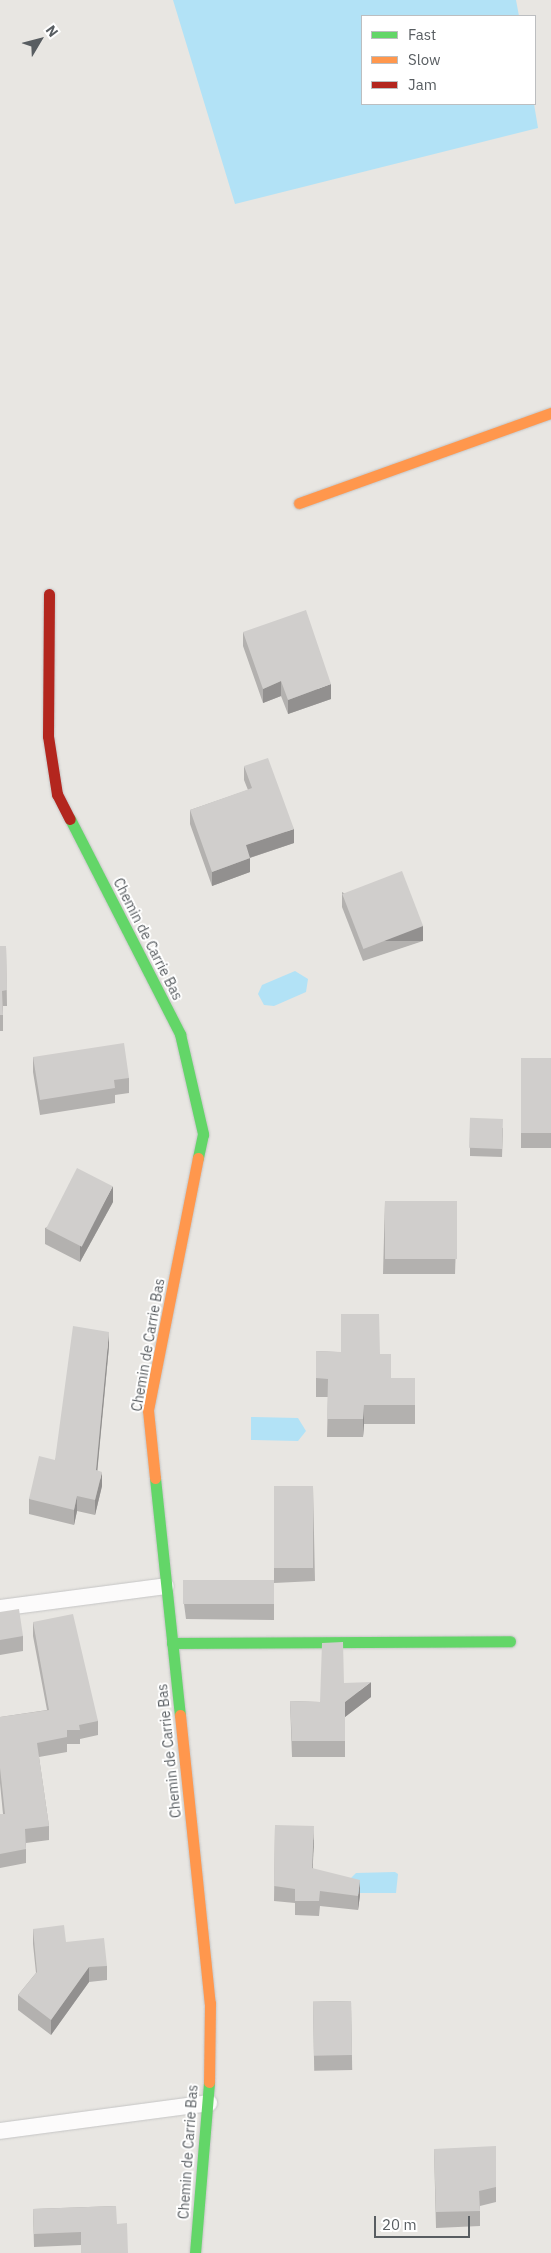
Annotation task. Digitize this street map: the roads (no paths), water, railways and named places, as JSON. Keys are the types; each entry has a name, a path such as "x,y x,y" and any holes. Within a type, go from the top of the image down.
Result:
{"street":[{"path":"299,503 551,413"},
{"name":"Chemin de Carrie Bas","path":"49,594 48,736 57,794 180,1034 203,1134 148,1410 210,2003 209,2103 194,2253"},
{"path":"172,1643 510,1642"}],"lane":[{"path":"0,1608 166,1586"},
{"path":"0,2131 209,2103"}],"water":[{"path":"173,0 516,0 519,15 361,15 361,105 534,105 538,128 235,204"},
{"path":"295,971 308,979 306,992 274,1006 264,1005 258,994 262,985"},
{"path":"251,1417 298,1418 306,1431 298,1441 251,1440"},
{"path":"395,1872 398,1874 396,1893 356,1893 349,1880 356,1873"}]}
